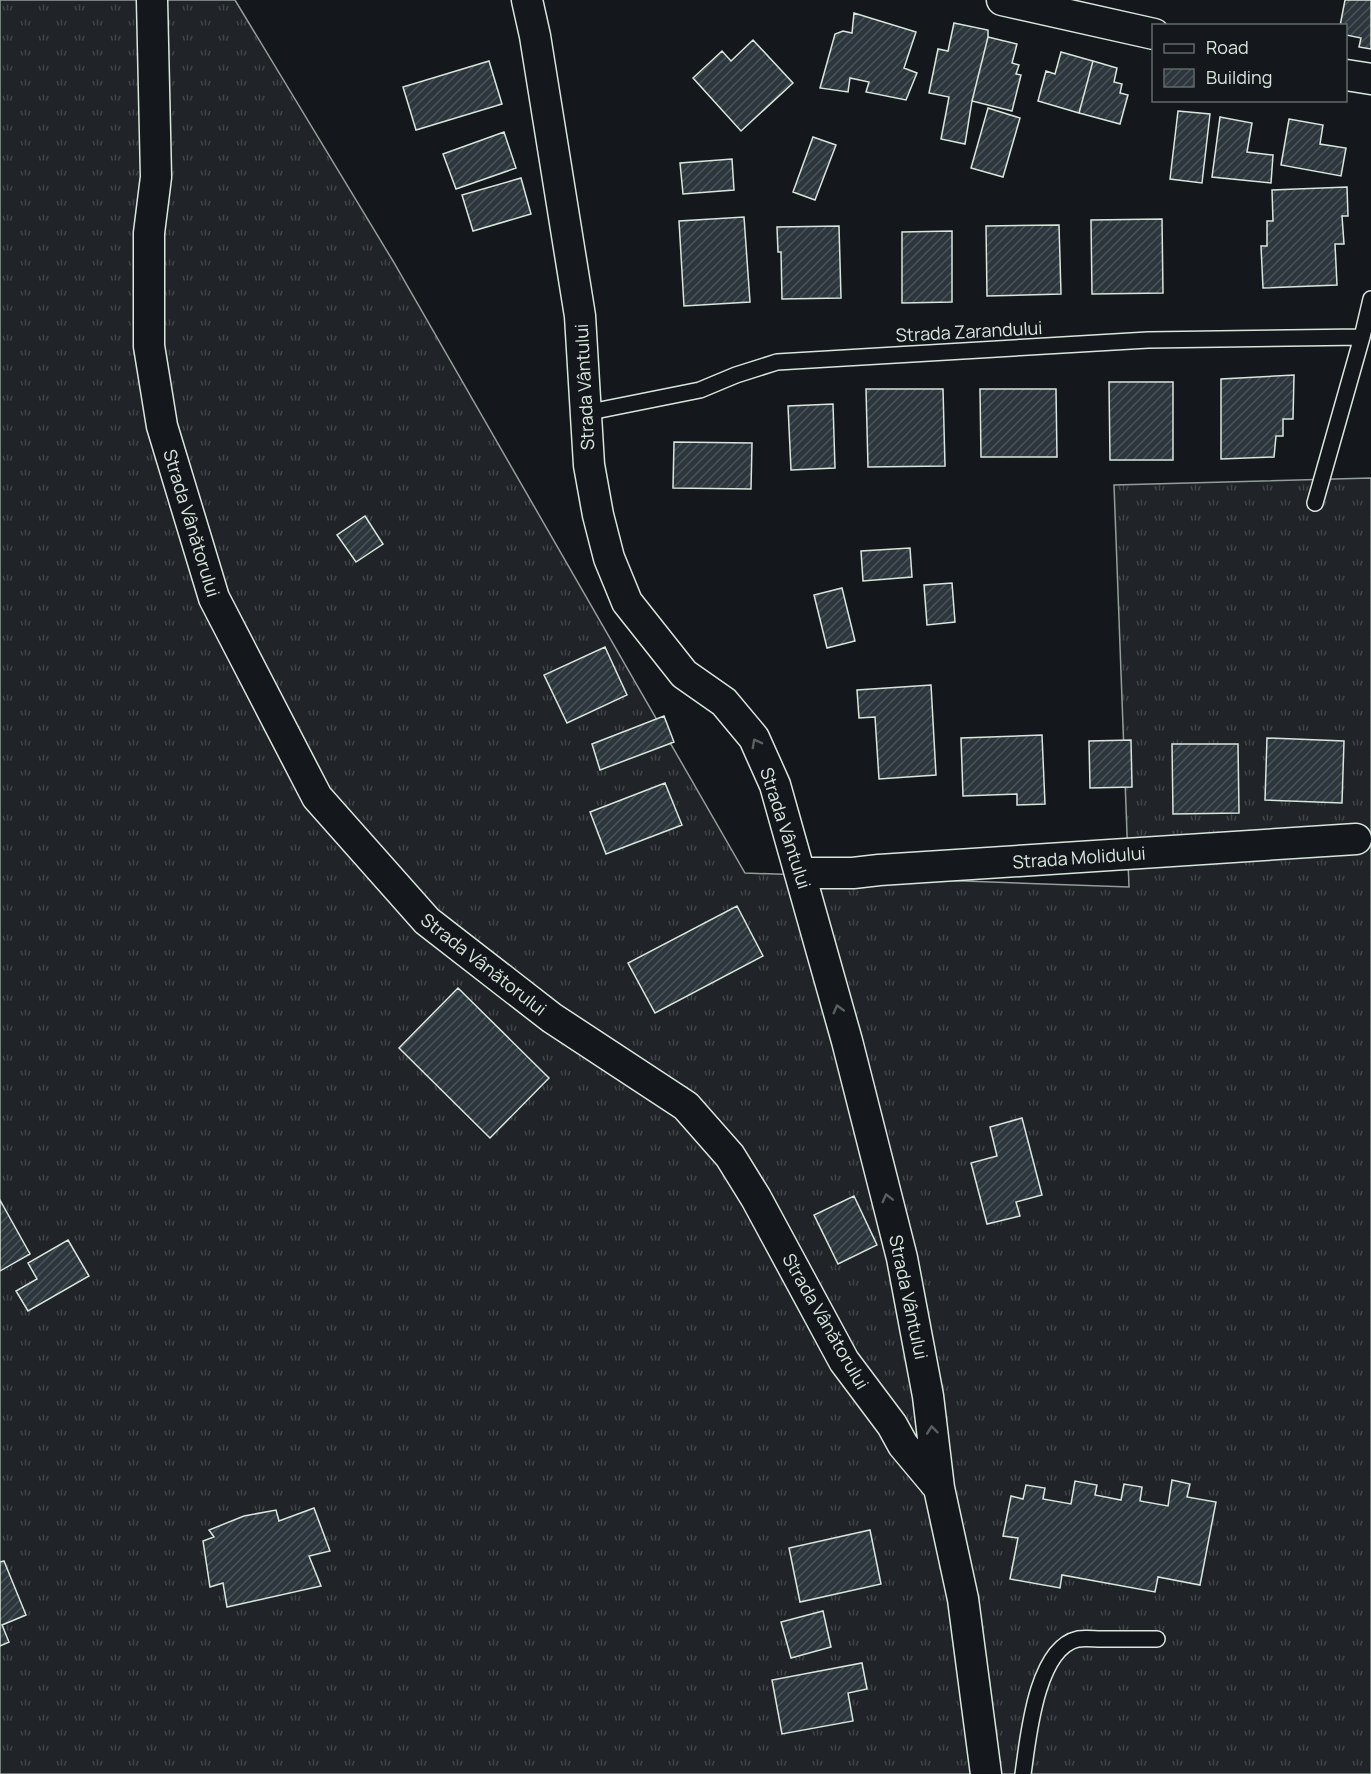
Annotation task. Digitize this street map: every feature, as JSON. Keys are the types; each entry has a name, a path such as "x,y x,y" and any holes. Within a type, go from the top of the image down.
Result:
{"street":[{"name":"Strada Vânătorului","path":"152,0 156,177 149,233 149,346 162,426 214,598 316,797 427,921 552,1018 686,1106 730,1156 756,1198 844,1360 892,1425 903,1445 939,1488 963,1599 986,1774"},
{"name":"Strada Vântului","path":"527,0 535,36 580,316 589,465 609,558 627,602 684,674 724,702 754,738 776,785 847,1041 902,1258 928,1396 939,1488"},
{"path":"1002,0 1152,33"},
{"path":"1347,75 1371,78"},
{"name":"Strada Molidului","path":"801,873 853,873 1356,839"}],"lane":[{"path":"1315,503 1371,299"},
{"name":"Strada Zarandului","path":"585,413 700,390 777,362 1148,340 1362,337"},
{"path":"1023,1774 1029,1736 1044,1673 1058,1651 1078,1640 1157,1639"}],"green space":[{"path":"0,0 235,0 393,261 745,873 1129,887 1114,485 1371,478 1371,1774 0,1774"}],"building":[{"path":"1345,0 1371,0 1371,49 1359,47 1361,38 1347,35 1347,24 1340,24"},
{"path":"854,13 916,32 904,68 917,73 906,100 866,92 869,82 850,78 848,92 820,88 835,34 843,31 852,33"},
{"path":"954,23 988,30 965,144 941,139 949,97 929,93 938,49 948,51"},
{"path":"988,37 1017,44 1012,63 1019,65 1016,74 1021,75 1012,111 972,101"},
{"path":"753,40 793,83 741,131 693,78 722,51 731,61"},
{"path":"1061,52 1093,61 1079,113 1038,101 1046,71 1055,74"},
{"path":"489,61 502,104 416,130 403,87"},
{"path":"1093,61 1117,68 1114,82 1122,84 1120,93 1128,95 1120,124 1079,113"},
{"path":"988,108 1020,118 1003,177 971,168"},
{"path":"1178,111 1210,114 1202,183 1170,179"},
{"path":"1220,117 1252,123 1247,152 1273,155 1271,183 1212,177"},
{"path":"1289,119 1323,125 1320,144 1346,148 1341,176 1281,165"},
{"path":"504,132 516,168 456,189 443,154"},
{"path":"813,137 836,145 815,200 793,192"},
{"path":"732,159 734,190 683,194 680,163"},
{"path":"521,178 531,214 473,231 462,195"},
{"path":"1347,187 1348,216 1342,216 1344,244 1335,244 1337,285 1263,288 1261,246 1267,246 1267,221 1273,221 1272,190"},
{"path":"744,217 750,302 684,306 679,221"},
{"path":"1162,219 1163,293 1092,294 1091,220"},
{"path":"1059,225 1061,294 987,296 986,226"},
{"path":"839,226 841,298 782,299 781,252 778,252 777,227"},
{"path":"952,231 952,302 902,303 902,232"},
{"path":"1294,375 1293,419 1283,419 1283,436 1276,436 1274,457 1221,459 1221,379"},
{"path":"1109,382 1173,382 1173,460 1110,460"},
{"path":"866,389 943,389 945,466 868,467"},
{"path":"980,389 1056,389 1057,457 981,457"},
{"path":"833,404 835,468 791,470 788,406"},
{"path":"674,442 752,443 751,489 673,488"},
{"path":"365,516 383,544 356,562 337,535"},
{"path":"910,548 912,577 863,581 861,551"},
{"path":"952,583 955,622 927,625 924,585"},
{"path":"842,588 855,641 827,648 814,595"},
{"path":"605,647 627,695 567,723 544,675"},
{"path":"931,685 936,775 879,779 875,717 859,718 857,690"},
{"path":"664,716 674,742 600,770 592,744"},
{"path":"1042,735 1045,804 1017,805 1017,794 963,796 961,738"},
{"path":"1267,738 1344,741 1342,803 1265,800"},
{"path":"1131,740 1132,787 1090,788 1089,741"},
{"path":"1172,744 1238,744 1239,813 1173,814"},
{"path":"665,783 682,825 606,854 590,812"},
{"path":"737,906 763,956 655,1013 628,963"},
{"path":"458,988 549,1078 490,1138 399,1048"},
{"path":"1022,1118 1042,1195 1016,1202 1020,1216 987,1224 971,1163 997,1156 990,1127"},
{"path":"854,1196 877,1245 838,1264 814,1215"},
{"path":"0,1200 30,1254 0,1271"},
{"path":"68,1240 89,1276 28,1311 16,1291 37,1279 28,1263"},
{"path":"1172,1480 1190,1484 1187,1497 1216,1502 1200,1585 1158,1577 1155,1592 1062,1575 1060,1588 1010,1579 1018,1538 1003,1536 1011,1496 1023,1499 1026,1485 1045,1488 1043,1499 1071,1504 1075,1481 1097,1485 1095,1495 1121,1500 1124,1484 1142,1487 1140,1501 1168,1506"},
{"path":"314,1508 330,1551 309,1556 321,1586 227,1607 223,1583 210,1587 203,1541 214,1537 209,1530 244,1516 276,1510 279,1521"},
{"path":"870,1530 881,1584 800,1602 789,1548"},
{"path":"4,1561 26,1615 2,1625 9,1642 0,1646 0,1562"},
{"path":"823,1611 831,1647 791,1658 781,1622"},
{"path":"862,1663 867,1689 848,1693 853,1721 782,1734 772,1680"}]}
